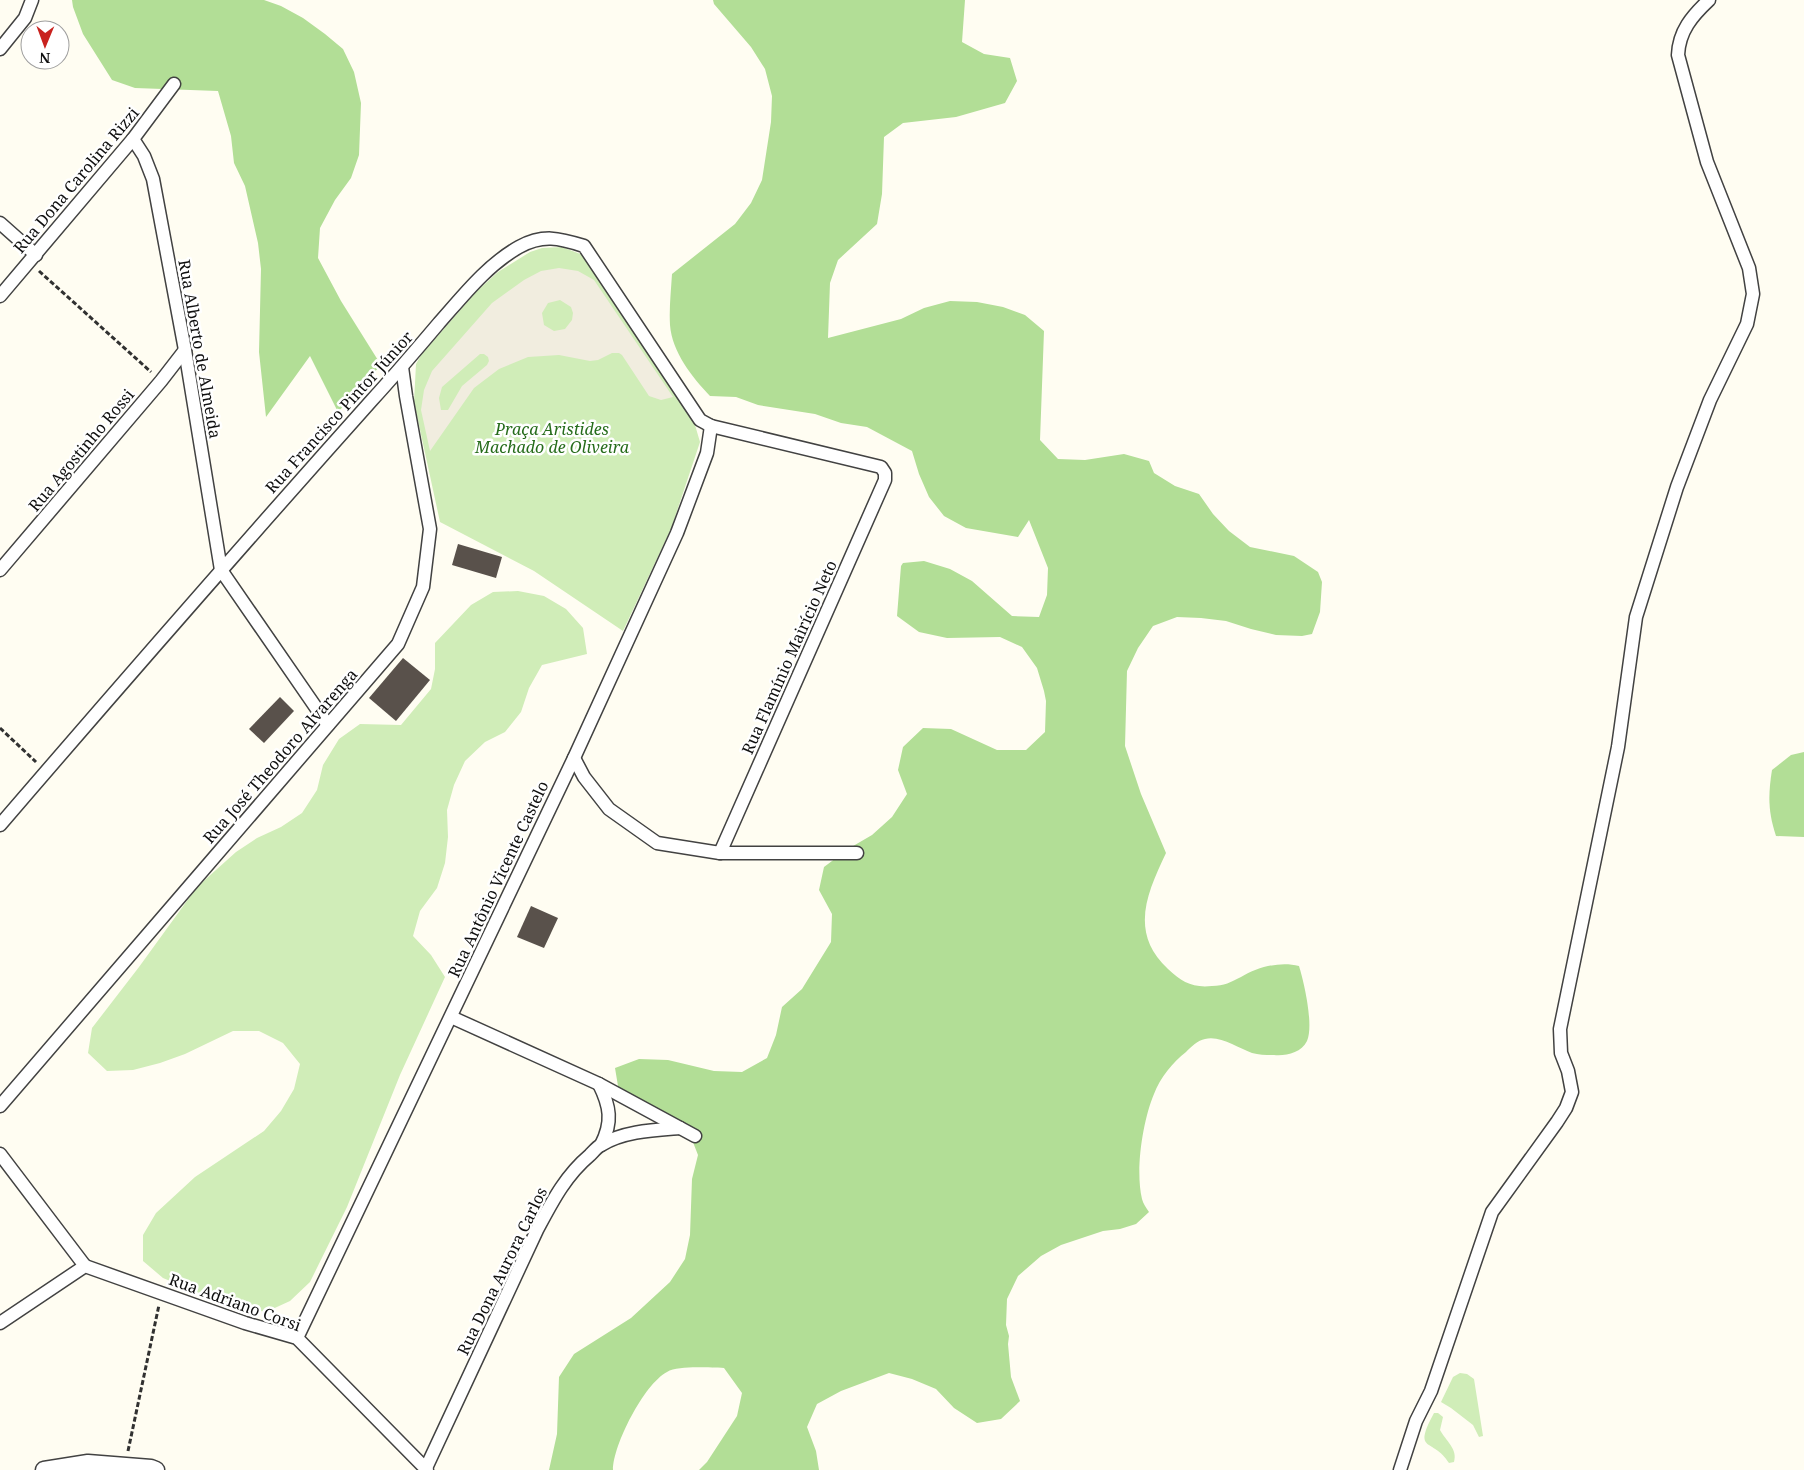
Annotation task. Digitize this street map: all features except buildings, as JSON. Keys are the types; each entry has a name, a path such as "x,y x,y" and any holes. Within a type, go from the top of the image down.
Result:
{"street":[{"path":"0,49 25,18 32,0"},
{"path":"1400,1470 1416,1421 1431,1391 1492,1212 1566,1108 1572,1092 1568,1071 1561,1053 1560,1029 1618,747 1636,617 1677,487 1710,400 1747,324 1753,294 1749,268 1707,162 1678,55 1679,42 1693,16 1709,0"},
{"name":"Rua Dona Carolina Rizzi","path":"0,296 133,139 174,84"},
{"name":"Rua Alberto de Almeida","path":"133,139 144,156 153,179 185,350 221,570"},
{"path":"0,223 33,258"},
{"name":"Rua Francisco Pintor Júnior","path":"0,824 473,284 494,265 518,248 530,242 543,239 560,239 584,246 700,420 711,426"},
{"name":"Rua Agostinho Rossi","path":"0,570 161,381 185,350"},
{"name":"Rua José Theodoro Alvarenga","path":"0,1106 398,644 423,587 430,529 402,367"},
{"name":"Rua Flamínio Mairício Neto","path":"711,426 881,467 885,473 885,480 720,853"},
{"name":"Rua Antônio Vicente Castelo","path":"297,1338 574,758 677,533 707,453 711,426"},
{"path":"221,570 328,725"},
{"path":"574,758 584,777 610,809 657,843 720,853 856,854"},
{"path":"451,1017 598,1084 695,1136"},
{"path":"598,1084 606,1098 609,1109 609,1124 601,1145"},
{"name":"Rua Dona Aurora Carlos","path":"427,1469 537,1230 556,1193 575,1168 601,1145 623,1136 680,1128"},
{"path":"0,1154 85,1266 0,1323"},
{"name":"Rua Adriano Corsi","path":"85,1266 245,1323 297,1338 427,1469"},
{"path":"44,1470 88,1463 156,1470"}],"path":[{"path":"33,258 161,381"},
{"path":"0,728 46,771"},
{"path":"125,1466 162,1293"}],"green space":[{"path":"72,0 264,0 281,6 303,18 343,49 354,72 361,103 359,155 351,178 335,200 320,228 318,258 341,301 381,365 338,412 310,356 266,417 259,352 261,269 258,243 245,186 234,163 231,136 218,91 135,88 112,80 83,34"},
{"path":"713,0 965,0 962,42 984,54 1010,58 1017,81 1005,103 956,117 903,123 884,137 882,194 877,224 838,260 830,283 828,338 901,319 924,308 950,301 977,302 1003,307 1025,315 1044,331 1040,440 1058,459 1085,460 1124,454 1149,461 1154,473 1175,486 1199,494 1213,514 1229,531 1250,547 1294,556 1318,572 1322,582 1320,612 1312,634 1302,636 1276,635 1226,621 1201,618 1177,617 1153,626 1138,648 1127,671 1125,746 1141,794 1166,853 1153,883 1145,912 1145,927 1156,955 1178,977 1188,983 1199,986 1224,984 1269,966 1284,964 1299,966 1308,1004 1309,1034 1307,1041 1301,1048 1293,1053 1283,1055 1255,1054 1223,1040 1211,1038 1202,1040 1192,1046 1167,1071 1150,1105 1141,1145 1140,1187 1142,1201 1149,1212 1136,1224 1120,1229 1103,1231 1061,1245 1041,1256 1018,1276 1007,1299 1006,1325 1009,1336 1011,1377 1020,1401 1001,1419 977,1423 954,1408 936,1389 912,1379 889,1373 841,1391 817,1404 807,1427 816,1451 819,1470 699,1470 707,1462 737,1416 742,1393 724,1368 679,1368 667,1372 658,1379 640,1402 631,1416 618,1446 613,1470 549,1470 557,1434 559,1377 574,1354 631,1318 670,1282 685,1259 690,1235 692,1179 698,1155 689,1132 619,1092 615,1068 639,1059 668,1060 714,1071 742,1072 767,1058 776,1035 782,1007 802,989 831,942 832,914 819,890 824,867 848,849 872,835 892,817 907,794 898,770 903,747 923,728 951,729 997,750 1026,750 1045,732 1046,701 1044,691 1037,668 1022,647 1000,637 947,638 919,632 897,616 901,566 903,563 924,561 950,569 972,581 1012,616 1039,617 1047,595 1048,568 1029,520 1018,537 966,528 944,516 929,497 912,451 867,427 841,423 815,414 758,405 736,397 710,396 696,381 679,354 670,325 672,274 735,224 751,203 762,180 771,122 772,96 765,69 751,47 714,4"},
{"name":"Praça Aristides Machado de Oliveira","path":"562,247 583,255 695,425 700,442 671,529 623,631 534,571 440,522 414,402 416,364 421,355 477,291 498,272 530,252 542,248"},
{"path":"518,591 544,596 566,609 583,628 587,654 542,665 529,688 521,712 505,732 485,742 465,761 454,785 447,810 448,837 445,863 437,888 420,911 413,936 431,955 445,977 400,1075 347,1207 310,1282 290,1301 266,1312 239,1307 213,1299 163,1278 143,1261 143,1235 156,1213 195,1177 264,1131 281,1111 294,1089 300,1064 283,1043 259,1031 233,1031 185,1054 160,1063 133,1070 107,1071 88,1053 92,1028 197,887 236,852 302,813 317,790 323,765 339,739 360,724 401,725 431,689 435,669 435,643 471,605 493,592"},
{"path":"1804,752 1804,837 1776,836 1771,819 1770,803 1772,770 1791,755"},
{"path":"1460,1373 1467,1374 1474,1379 1483,1436 1479,1437 1473,1425 1441,1402 1453,1377"},
{"path":"1434,1413 1438,1413 1443,1417 1440,1430 1453,1449 1454,1462 1449,1463 1443,1455 1427,1444 1425,1440 1425,1434"}],"shaded area":[{"path":"559,268 578,271 594,280 673,397 661,400 649,396 619,353 612,353 598,360 590,361 559,355 528,357 499,369 474,388 430,451 421,410 424,390 432,371 492,303 524,280 541,271","holes":["560,300 571,307 573,313 572,320 565,329 554,331 544,325 542,313 548,303","480,354 488,357 487,365 462,386 448,410 441,410 439,398 442,387"]}]}
